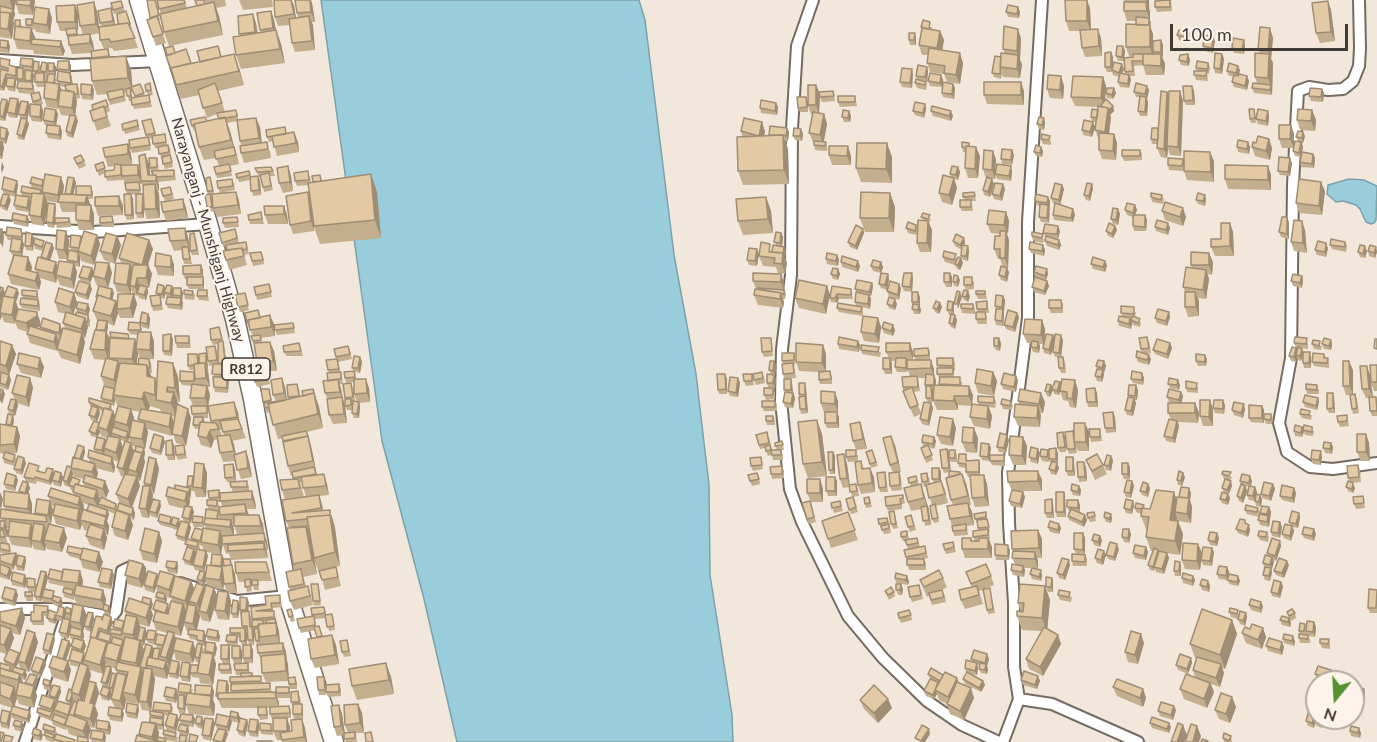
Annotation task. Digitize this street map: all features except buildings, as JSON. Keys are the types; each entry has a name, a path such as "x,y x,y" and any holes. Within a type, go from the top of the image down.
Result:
{"main road":[{"name":"Narayanganj - Munshiganj Highway","path":"139,0 235,319 253,399 288,596 334,742"}],"street":[{"path":"813,0 797,46 792,129 791,275 782,349 781,401 790,489 802,522 848,616 883,658 927,701 962,725 1001,742 1019,699 1014,667 1014,603 1008,473 1028,318 1028,222 1042,0"},
{"path":"1359,0 1359,66 1353,81 1343,89 1328,90 1309,87 1298,91 1293,185 1291,358 1279,423 1287,452 1310,467 1333,469 1377,463"},
{"path":"0,60 72,65 159,61"},
{"path":"0,226 93,232 208,224"},
{"path":"0,609 68,609 111,617 116,611 122,570 131,567 151,574"},
{"path":"171,581 237,601 288,596"},
{"path":"25,742 68,609"},
{"path":"1019,699 1052,704 1138,742"}],"water":[{"path":"321,0 639,0 645,20 674,255 696,374 709,485 710,575 732,715 733,742 457,742 424,599 382,441"},
{"path":"1349,179 1364,180 1377,186 1374,223 1366,222 1356,205 1343,201 1336,202 1327,194 1328,185"}]}
